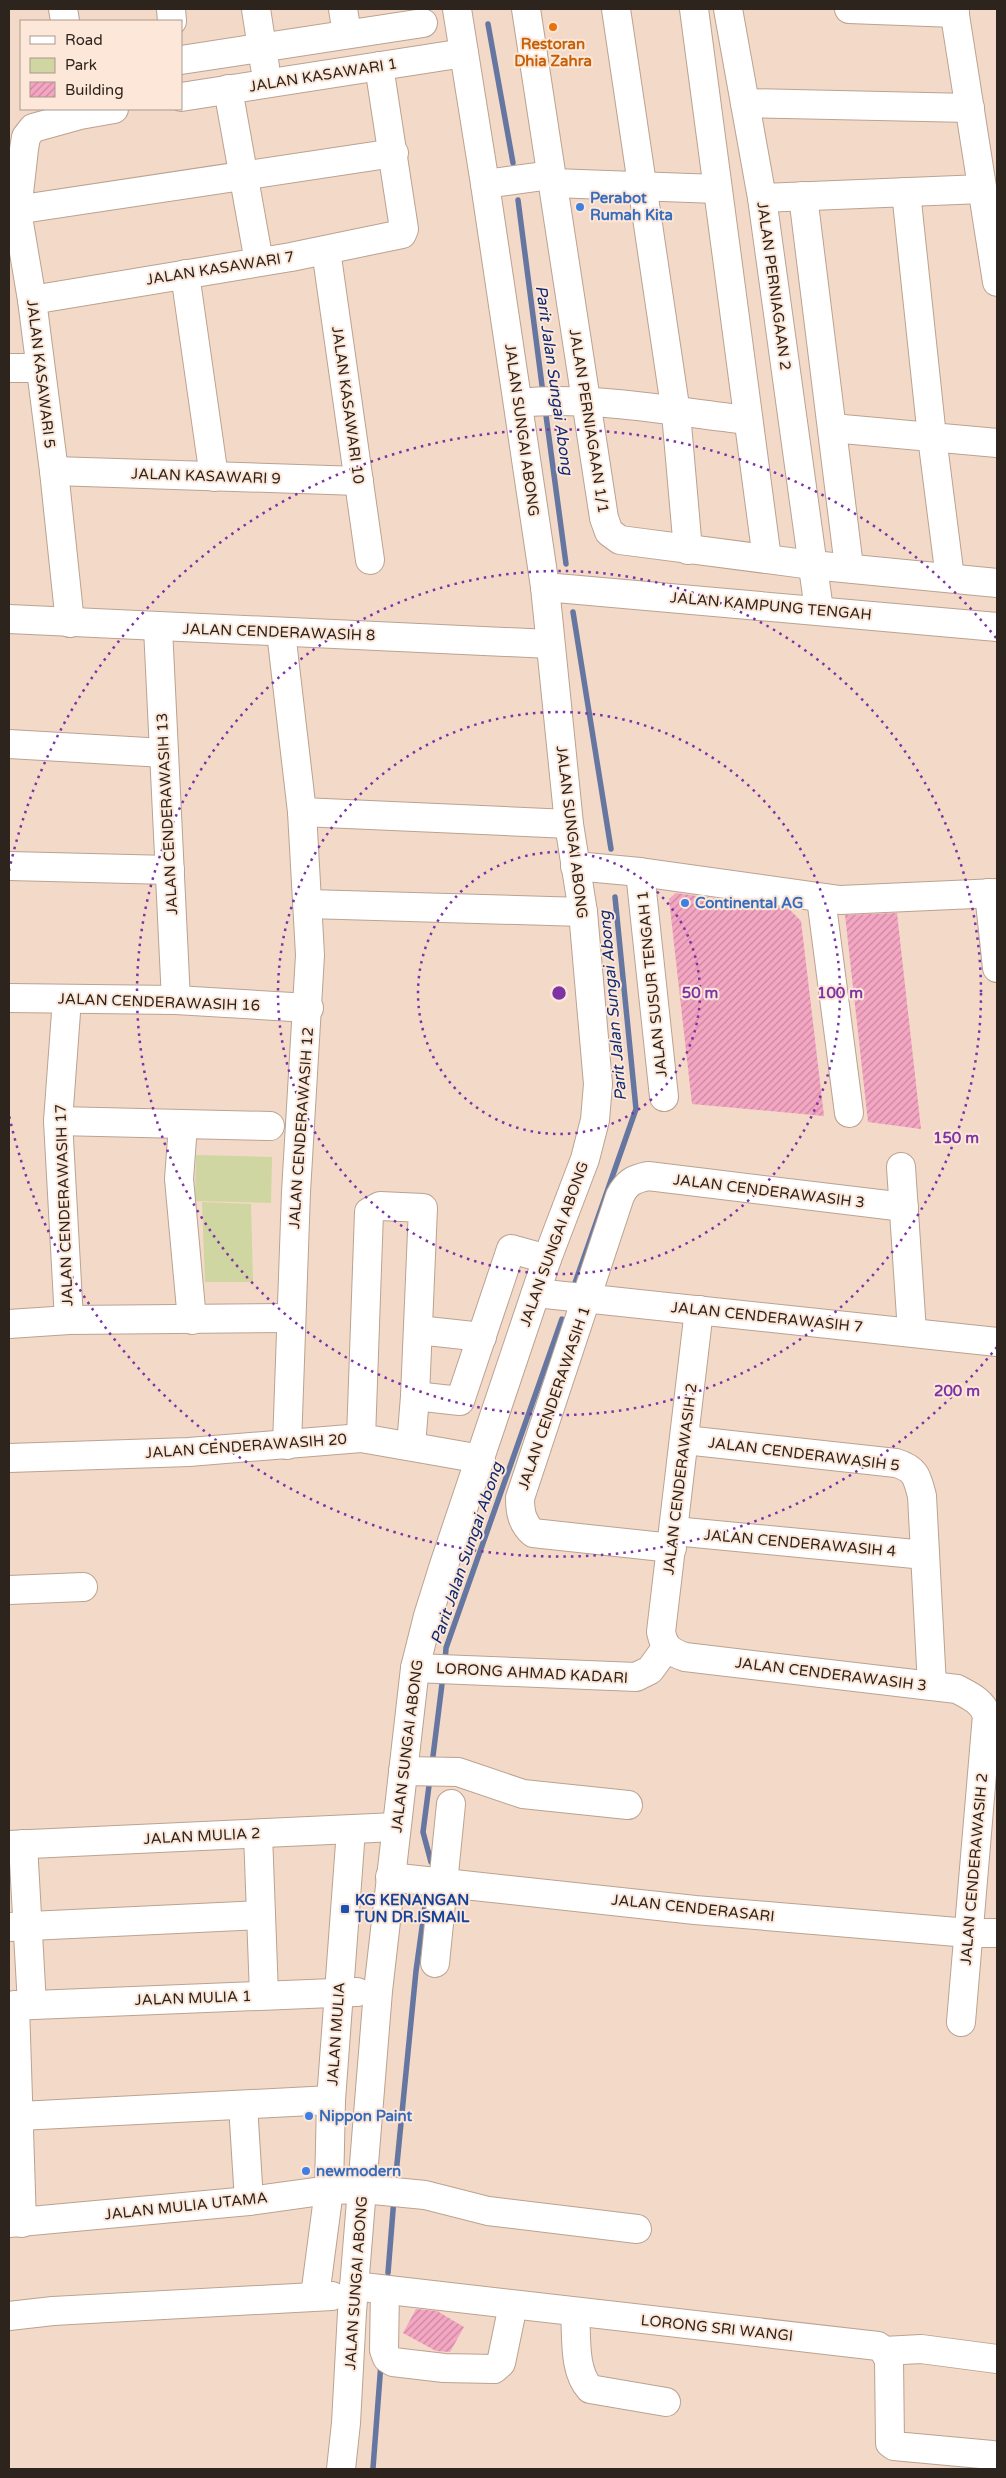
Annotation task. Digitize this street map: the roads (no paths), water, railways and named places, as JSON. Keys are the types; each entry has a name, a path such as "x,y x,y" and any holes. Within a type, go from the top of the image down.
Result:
{"street":[{"path":"256,9 267,83"},
{"name":"JALAN SUNGAI ABONG","path":"341,2469 353,2291 384,2191 378,1991 396,1827 426,1771 439,1668 428,1616 547,1259 585,1159 596,1120 598,1084 582,912 569,824 545,587 539,401 485,184 457,9"},
{"name":"JALAN PERNIAGAAN 1/1","path":"526,9 604,518 609,532 620,540 688,550 812,565 849,567 997,583"},
{"path":"616,9 676,412 688,550"},
{"path":"694,9 767,559"},
{"name":"JALAN PERNIAGAAN 2","path":"728,9 762,198 818,610"},
{"path":"849,9 954,11 970,108 986,138 982,189 997,282"},
{"path":"182,60 262,48 345,22 422,16 428,58"},
{"name":"JALAN KASAWARI 1","path":"182,97 464,54"},
{"path":"13,211 394,153 379,66"},
{"path":"228,89 259,262"},
{"path":"744,103 970,108"},
{"path":"79,112 102,110"},
{"name":"JALAN KASAWARI 5","path":"70,623 54,471 32,300 13,211 26,137 33,128 79,112"},
{"name":"JALAN KASAWARI 7","path":"32,300 398,237 404,229 394,153"},
{"path":"485,184 552,179 717,189"},
{"path":"762,198 982,189"},
{"path":"906,192 932,437 950,578"},
{"path":"803,196 849,567"},
{"name":"JALAN KASAWARI 10","path":"326,250 370,560"},
{"path":"185,274 214,477"},
{"path":"9,368 40,368"},
{"path":"539,401 586,402 748,420"},
{"path":"832,428 997,443"},
{"name":"JALAN KASAWARI 9","path":"54,471 359,481"},
{"name":"JALAN KAMPUNG TENGAH","path":"545,587 997,627"},
{"name":"JALAN CENDERAWASIH 8","path":"9,619 158,628 550,644"},
{"name":"JALAN CENDERAWASIH 13","path":"158,628 176,1000"},
{"name":"JALAN CENDERAWASIH 12","path":"281,632 302,812 310,955 309,1008 305,1042 290,1318 287,1445"},
{"path":"9,744 164,754"},
{"path":"302,812 569,824"},
{"path":"9,866 170,870"},
{"path":"575,866 640,872 840,900 993,893 997,968"},
{"name":"JALAN SUSUR TENGAH 1","path":"640,872 664,1097"},
{"path":"820,898 850,1114"},
{"path":"308,904 582,912"},
{"name":"JALAN CENDERAWASIH 16","path":"9,998 176,1000 309,1008"},
{"name":"JALAN CENDERAWASIH 17","path":"67,999 58,1121 69,1320"},
{"path":"58,1121 270,1126"},
{"path":"182,1125 179,1179 192,1320"},
{"path":"901,1167 912,1332"},
{"name":"JALAN CENDERAWASIH 3","path":"587,1299 620,1196 626,1185 635,1179 648,1176 904,1207"},
{"path":"361,1438 369,1212 374,1208 423,1208 411,1446"},
{"path":"415,1396 460,1401 511,1249 547,1259"},
{"name":"JALAN CENDERAWASIH 7","path":"536,1293 997,1342"},
{"name":"JALAN CENDERAWASIH 1","path":"587,1299 520,1498 520,1512 526,1526 533,1534 673,1540"},
{"name":"JALAN CENDERAWASIH 2","path":"666,1648 661,1632 699,1310"},
{"path":"9,1324 69,1320 290,1318"},
{"path":"418,1330 482,1337"},
{"name":"JALAN CENDERAWASIH 20","path":"9,1458 189,1452 361,1438 481,1459"},
{"name":"JALAN CENDERAWASIH 5","path":"685,1440 896,1463 910,1467 918,1478 922,1496 932,1686"},
{"name":"JALAN CENDERAWASIH 4","path":"673,1540 925,1555"},
{"path":"9,1590 83,1587"},
{"name":"JALAN CENDERAWASIH 3","path":"666,1648 685,1657 957,1689 974,1698 990,1711"},
{"name":"LORONG AHMAD KADARI","path":"439,1668 636,1677 650,1670 666,1648"},
{"name":"JALAN CENDERAWASIH 2","path":"962,2022 990,1711"},
{"path":"426,1771 464,1774 523,1794 628,1805"},
{"path":"435,1963 451,1804"},
{"name":"JALAN MULIA 2","path":"16,1845 396,1827"},
{"name":"JALAN MULIA","path":"315,2296 329,2190 331,2100 351,1830"},
{"path":"258,1834 264,1995"},
{"path":"16,1845 19,2005 16,2101 16,2223"},
{"name":"JALAN CENDERASARI","path":"390,1877 695,1910 969,1933 997,1933"},
{"path":"18,1927 261,1915"},
{"name":"JALAN MULIA 1","path":"19,2005 378,1991"},
{"path":"16,2101 242,2105 331,2100"},
{"path":"242,2105 249,2200"},
{"name":"JALAN MULIA UTAMA","path":"16,2223 249,2200 329,2190 384,2191 425,2195 488,2211 637,2229"},
{"path":"385,2290 384,2350 387,2358 393,2362 444,2368 494,2368 501,2363 513,2305"},
{"name":"LORONG SRI WANGI","path":"9,2316 53,2310 315,2296 353,2291 385,2290 878,2346 884,2351 920,2349 997,2358"},
{"path":"576,2313 579,2370 583,2381 590,2389 666,2402"},
{"path":"884,2351 889,2360 890,2443 894,2446 992,2455"}],"waterway":[{"name":"Parit Jalan Sungai Abong","path":"488,24 513,163"},
{"name":"Parit Jalan Sungai Abong","path":"518,200 543,393"},
{"name":"Parit Jalan Sungai Abong","path":"545,408 566,564"},
{"name":"Parit Jalan Sungai Abong","path":"573,612 611,849"},
{"name":"Parit Jalan Sungai Abong","path":"575,1283 636,1109 615,897"},
{"name":"Parit Jalan Sungai Abong","path":"445,1662 446,1648 562,1319"},
{"name":"Parit Jalan Sungai Abong","path":"432,1764 443,1676"},
{"name":"Parit Jalan Sungai Abong","path":"430,1778 423,1832 431,1862"},
{"name":"Parit Jalan Sungai Abong","path":"395,2184 416,1971 426,1899"},
{"name":"Parit Jalan Sungai Abong","path":"388,2273 394,2198"},
{"name":"Parit Jalan Sungai Abong","path":"373,2468 381,2363"}],"place":[{"name":"Restoran Dhia Zahra","path":"553,27"},
{"name":"Perabot Rumah Kita","path":"580,207"},
{"name":"Continental AG","path":"685,903"},
{"name":"KG KENANGAN TUN DR.ISMAIL","path":"345,1909"},
{"name":"Nippon Paint","path":"309,2116"},
{"name":"newmodern","path":"306,2171"}]}
